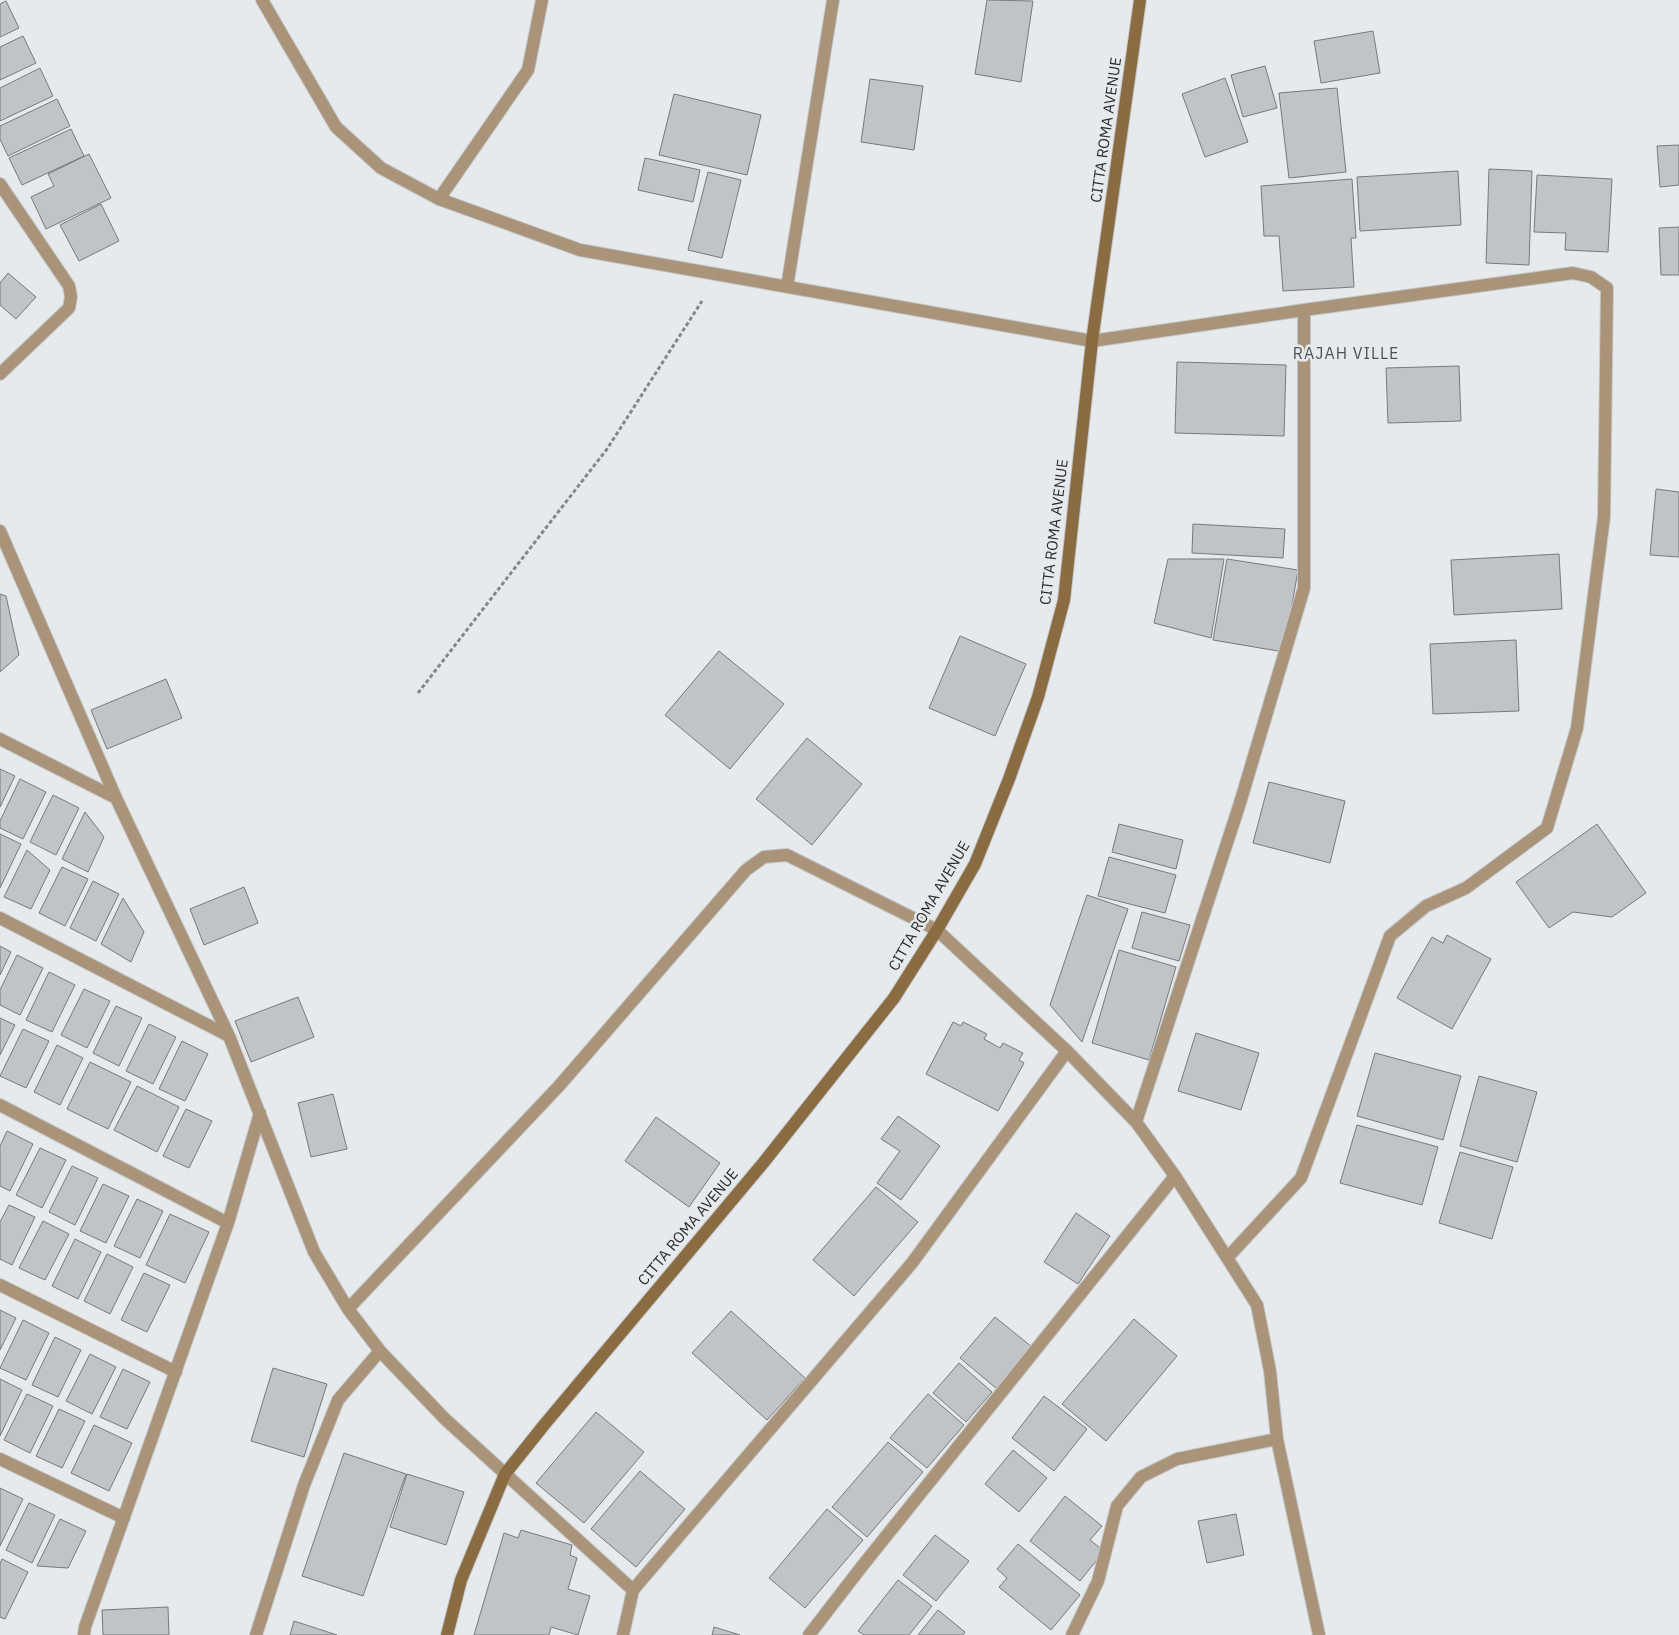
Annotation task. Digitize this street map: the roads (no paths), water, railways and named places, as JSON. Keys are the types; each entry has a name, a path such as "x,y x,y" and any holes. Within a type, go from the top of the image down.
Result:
{"street":[{"path":"262,0 336,127 381,168 440,199 580,250 1092,342 1304,310 1573,273 1591,277 1607,288 1604,518 1577,728 1547,828 1466,888 1426,906 1390,936 1301,1178 1228,1257"},
{"path":"440,199 528,70 542,0"},
{"path":"787,287 833,0"},
{"name":"CITTA ROMA AVENUE","path":"447,1635 461,1580 505,1474 764,1162 894,998 937,930 975,864 1009,780 1038,697 1064,600 1092,342 1140,0"},
{"path":"0,184 69,286 71,297 69,308 0,374"},
{"path":"1136,1122 1240,803 1304,588 1304,310"},
{"path":"0,531 116,798 229,1036 314,1252 348,1309 380,1351 445,1419 633,1590"},
{"path":"0,740 116,798"},
{"path":"348,1309 560,1086 746,870 764,857 787,855 937,930 1067,1051 1136,1122 1175,1176 1228,1257 1257,1306 1270,1371 1277,1439 1319,1635"},
{"path":"0,918 229,1036"},
{"path":"623,1635 633,1590 912,1263 1067,1051"},
{"path":"0,1105 228,1223"},
{"path":"84,1635 85,1627 228,1223 260,1113"},
{"path":"809,1635 1175,1176"},
{"path":"0,1286 176,1372"},
{"path":"256,1635 304,1485 338,1400 380,1351"},
{"path":"1072,1635 1098,1581 1116,1506 1141,1477 1177,1459 1277,1439"},
{"path":"0,1459 124,1518"}],"district":[{"name":"RAJAH VILLE","path":"1346,353"}]}
